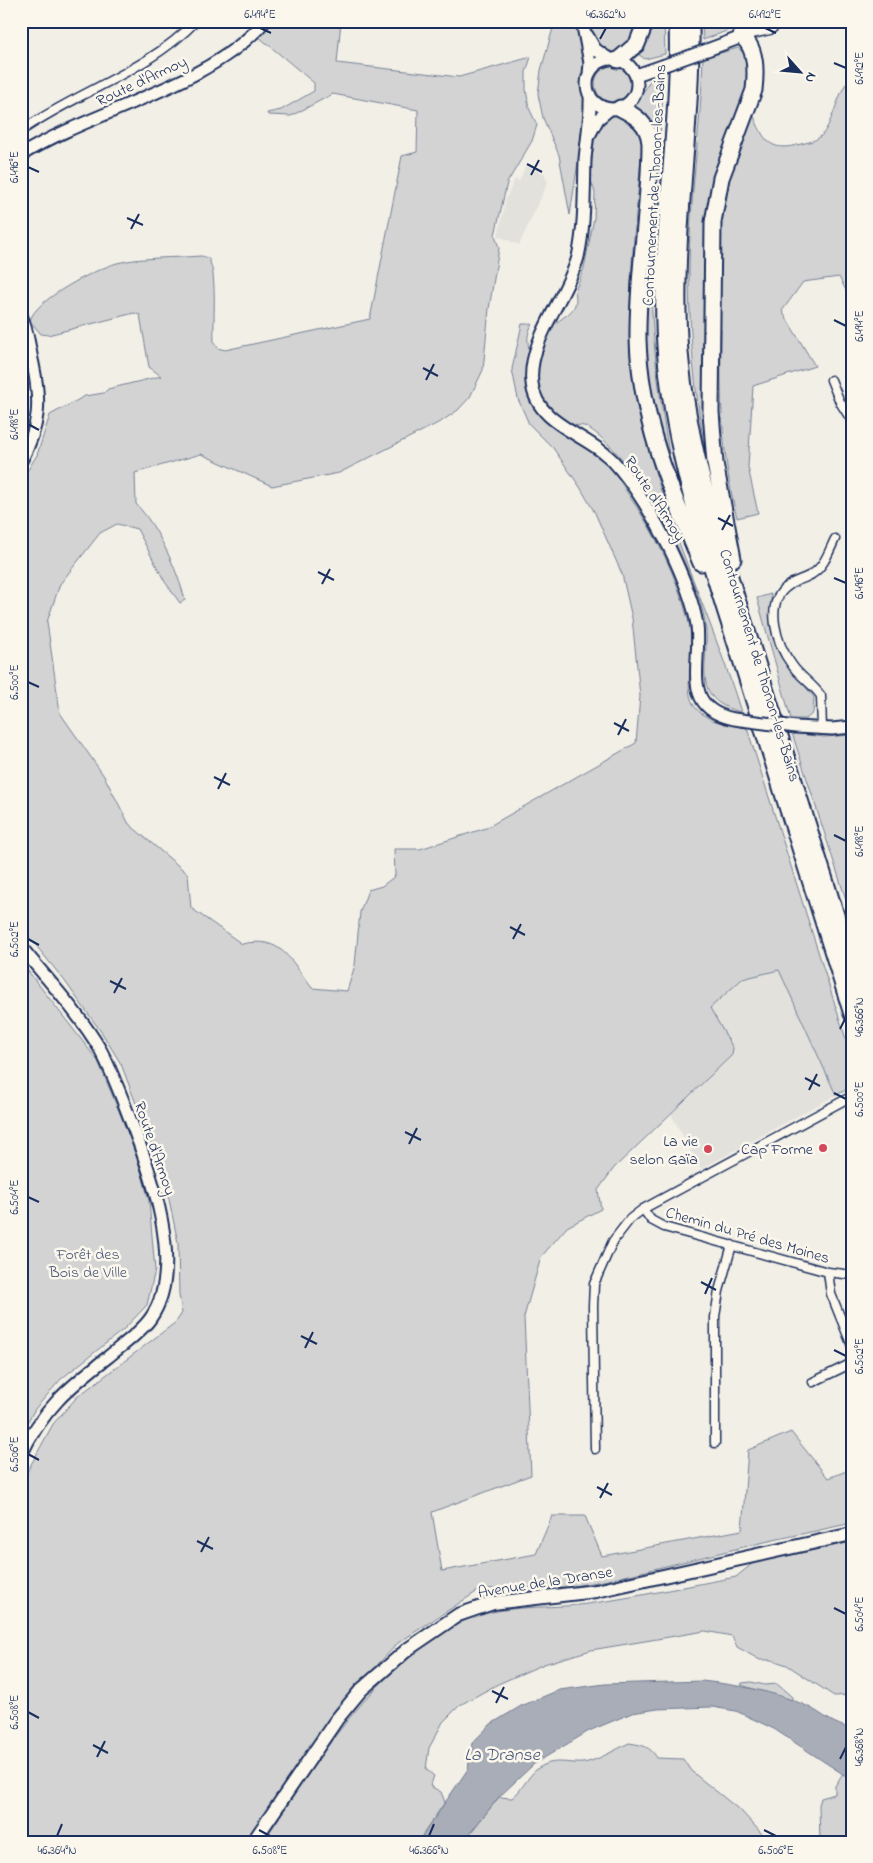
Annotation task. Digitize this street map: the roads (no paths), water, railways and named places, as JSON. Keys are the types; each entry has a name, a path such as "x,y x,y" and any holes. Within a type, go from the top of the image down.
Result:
{"highway":[{"path":"614,59 637,44 646,21"},
{"name":"Contournement de Thonon-les-Bains","path":"677,21 677,82 663,274 666,360 677,437 691,499 852,1014"},
{"name":"Contournement de Thonon-les-Bains","path":"691,21 689,117 678,252 678,306 680,352 697,464 746,630 852,966"},
{"path":"743,28 752,52 755,82 750,105 725,163 714,207 711,396 715,463 746,630"},
{"path":"615,108 639,118 649,137 638,340 649,421 667,481 738,650"}],"main road":[{"name":"Route d'Armoy","path":"21,155 210,65 237,48 265,21"},
{"path":"583,26 596,49 628,64 636,75 636,93 629,102 615,108 597,103 590,95 583,26"},
{"path":"636,75 707,50 743,28"},
{"path":"589,74 599,63 614,59"},
{"name":"Route d'Armoy","path":"590,95 578,256 566,288 536,350 532,367 533,391 540,406 550,418 596,445 616,463 657,525 673,555 695,618 697,634 695,678 698,691 705,703 715,712 727,718 822,729 852,727"},
{"name":"Route d'Armoy","path":"587,140 598,119 615,108"},
{"path":"21,314 28,336 39,396 38,417 31,441 21,462"},
{"path":"21,341 33,363"},
{"name":"Route d'Armoy","path":"21,947 79,1018 108,1066 156,1189 162,1220 165,1265 159,1303 148,1322 57,1399 34,1430 21,1455"},
{"name":"Avenue de la Dranse","path":"253,1842 337,1719 357,1694 402,1654 458,1615 493,1603 596,1591 852,1534"}],"street":[{"path":"21,131 49,113 160,53 196,21"},
{"path":"743,28 756,27 772,21"},
{"path":"743,28 770,30 782,21"},
{"path":"831,380 840,402 852,421"},
{"path":"822,729 821,696 787,658 777,633 774,616 776,602 781,592 789,585 813,574 821,566 835,539"},
{"path":"595,1449 592,1306 594,1284 613,1241 630,1219 643,1209 848,1098"},
{"name":"Chemin du Pré des Moines","path":"643,1209 651,1220 660,1226 828,1272 852,1275"},
{"path":"715,1443 715,1317 719,1291 732,1245"},
{"path":"828,1272 831,1294 852,1346"},
{"path":"813,1382 848,1365 852,1360"}],"water":[{"name":"La Dranse","path":"702,1681 782,1696 807,1706 840,1725 852,1728 852,1780 774,1729 736,1711 712,1707 658,1709 632,1713 589,1731 534,1764 499,1797 463,1842 418,1842 468,1769 472,1743 491,1724 521,1706 559,1690 605,1684"}],"place":[{"name":"Cap Forme","path":"823,1148"},
{"name":"La vie selon Gaïa","path":"708,1149"}],"park label":[{"name":"Forêt des Bois de Ville","path":"88,1262"}]}
